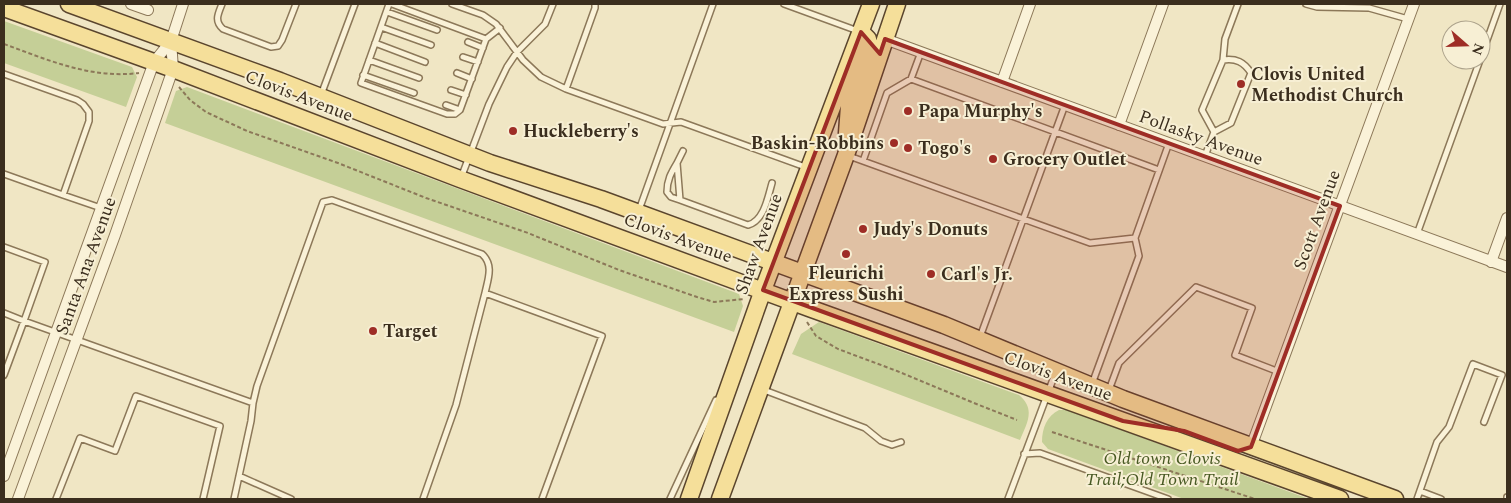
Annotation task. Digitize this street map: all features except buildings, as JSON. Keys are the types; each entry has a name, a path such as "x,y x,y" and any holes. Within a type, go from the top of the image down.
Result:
{"main road":[{"name":"Clovis Avenue","path":"69,4 171,40 470,155 638,212 979,340 1108,393 1395,499"},
{"name":"Shaw Avenue","path":"689,499 760,297 871,4"},
{"path":"883,4 874,27 876,34 884,39"},
{"path":"720,499 846,155 897,4"},
{"name":"Clovis Avenue","path":"4,8 152,69 460,179 760,297 1047,393 1340,499"},
{"path":"846,155 849,106 869,45 868,39 861,32"},
{"path":"1123,421 1184,431 1238,451 1252,447"},
{"path":"1275,477 1346,492 1366,499"}],"street":[{"path":"131,4 148,10"},
{"name":"Santa Ana Avenue","path":"4,476 152,69 171,40 183,4"},
{"path":"1002,82 1030,4"},
{"path":"1119,125 1163,4"},
{"name":"Scott Avenue","path":"1252,447 1414,4"},
{"name":"Pollasky Avenue","path":"884,39 1507,267"},
{"name":"Santa Ana Avenue","path":"18,499 171,76 171,40"},
{"path":"1491,262 1507,218"}],"lane":[{"path":"222,4 217,19 218,24 223,29 271,47 278,46 282,40 296,4"},
{"path":"320,97 355,4"},
{"path":"486,39 391,4 360,82 447,114 455,114 460,110 486,39 500,28"},
{"path":"452,4 490,18 500,28 527,64 541,77 566,89 663,124 681,122 808,168"},
{"path":"460,179 489,104 507,67 517,52 545,24 553,4"},
{"path":"566,89 595,4"},
{"path":"638,212 714,4"},
{"path":"784,4 861,32"},
{"path":"1214,132 1202,110 1224,60 1225,39 1238,4"},
{"path":"1306,4 1317,7 1369,6 1408,19"},
{"path":"1491,28 1500,4"},
{"path":"387,12 437,30"},
{"path":"381,27 431,45"},
{"path":"468,42 483,48"},
{"path":"375,44 425,62"},
{"path":"863,161 886,93 911,79 921,52"},
{"path":"463,57 478,62"},
{"path":"1205,156 1214,132 1232,123 1251,73 1245,64 1235,59 1224,60"},
{"path":"369,60 419,78"},
{"path":"1417,234 1476,70"},
{"path":"457,73 472,79"},
{"path":"4,74 77,100 84,104 89,112 89,121 64,195"},
{"path":"363,75 414,93"},
{"path":"911,79 1159,170"},
{"path":"451,90 466,95"},
{"path":"446,105 460,110"},
{"path":"979,340 1065,105"},
{"path":"1091,386 1139,256 1135,238 1169,143"},
{"path":"683,151 667,183 667,192 671,197 748,224 754,224 760,217 772,183"},
{"path":"846,155 1090,243 1135,238"},
{"path":"677,163 680,200"},
{"path":"4,174 101,208"},
{"path":"234,499 257,386 323,202 332,200 482,254 490,266 485,293 456,404 423,499"},
{"path":"4,247 45,262 4,375"},
{"path":"1108,393 1119,363 1196,287 1252,308 1235,356 1279,372"},
{"path":"485,293 602,336 542,499"},
{"path":"4,313 253,403"},
{"path":"670,499 749,329"},
{"path":"1417,499 1437,442 1449,427 1473,364 1502,375 1484,422"},
{"path":"1008,499 1056,371"},
{"path":"761,389 865,428 881,441 892,445 901,442"},
{"path":"56,499 80,438 115,451 136,396 220,426 202,499"},
{"path":"1024,454 1040,453 1168,499"},
{"path":"238,476 291,499"},
{"path":"1420,491 1441,499"}],"path":[{"path":"4,44 72,68 86,71 118,75 141,73 152,69"},
{"path":"171,76 190,100 206,112 247,132 338,163 426,198 688,294 714,302 760,297"},
{"path":"791,308 807,322 816,336 843,352 902,372 974,404 1017,420"},
{"path":"1052,432 1255,499"}],"highlighted area":[{"path":"861,32 880,54 885,39 1340,206 1251,447 1238,451 1184,431 1123,421 763,290"}],"green space":[{"path":"4,21 132,67 137,77 126,107 4,63"},
{"path":"187,87 739,294 743,306 734,332 165,123 176,91"},
{"path":"819,322 1019,395 1024,400 1029,411 1020,440 792,354 801,334"},
{"name":"Old town Clovis Trail;Old Town Trail","path":"1059,410 1067,410 1309,499 1184,499 1048,449 1042,442 1044,427 1048,419"}],"place":[{"name":"Clovis United Methodist Church","path":"1241,84"},
{"name":"Papa Murphy's","path":"908,111"},
{"name":"Huckleberry's","path":"513,131"},
{"name":"Baskin-Robbins","path":"894,143"},
{"name":"Togo's","path":"908,148"},
{"name":"Grocery Outlet","path":"993,159"},
{"name":"Judy's Donuts","path":"863,229"},
{"name":"Fleurichi Express Sushi","path":"846,254"},
{"name":"Carl's Jr.","path":"931,274"},
{"name":"Target","path":"373,331"}]}
